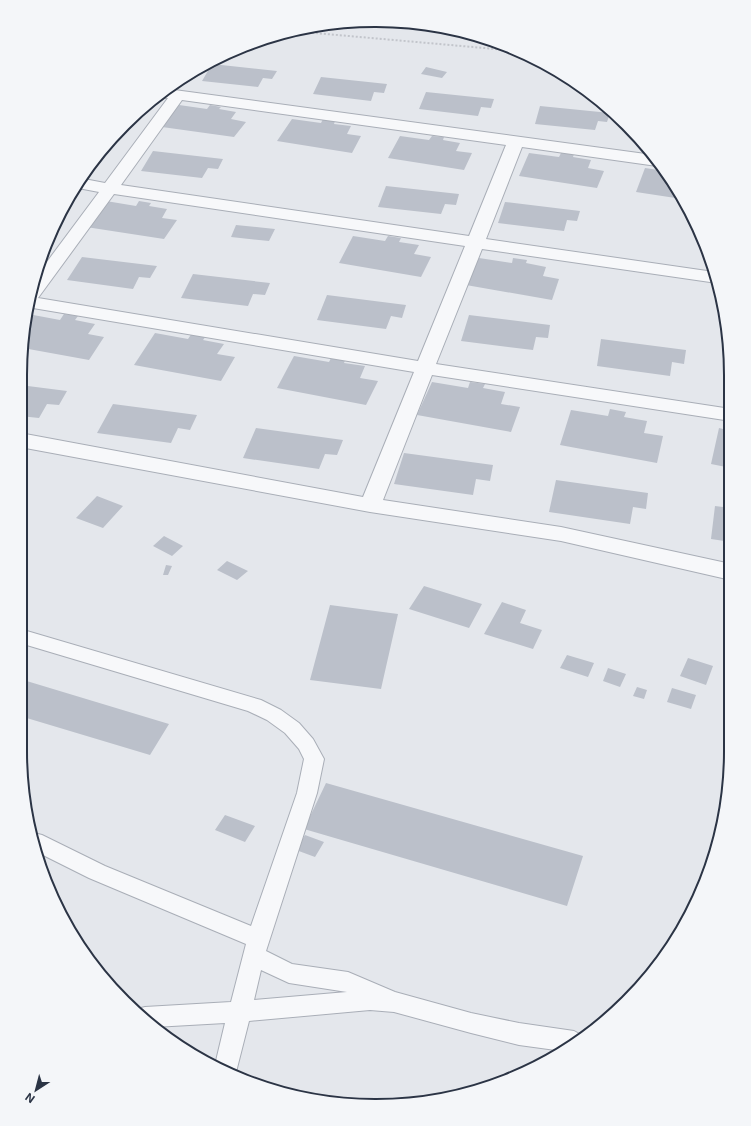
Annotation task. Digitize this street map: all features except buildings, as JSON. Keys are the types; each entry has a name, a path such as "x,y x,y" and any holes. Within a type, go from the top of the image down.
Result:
{"street":[{"path":"170,94 649,160"},
{"path":"39,285 110,188 170,94"},
{"path":"370,505 516,141"},
{"path":"85,184 710,277"},
{"path":"35,303 425,368 724,414"},
{"path":"27,441 370,505 561,534 724,570"}],"lane":[{"path":"27,638 254,705 274,715 292,728 306,744 314,759 307,793 256,948 227,1065"},
{"path":"40,843 256,948 289,973 348,982 394,1002 471,1023 518,1034 567,1041"},
{"path":"151,1017 283,1009 348,1001 370,1000 394,1002"}],"path":[{"path":"313,33 498,49"}]}
